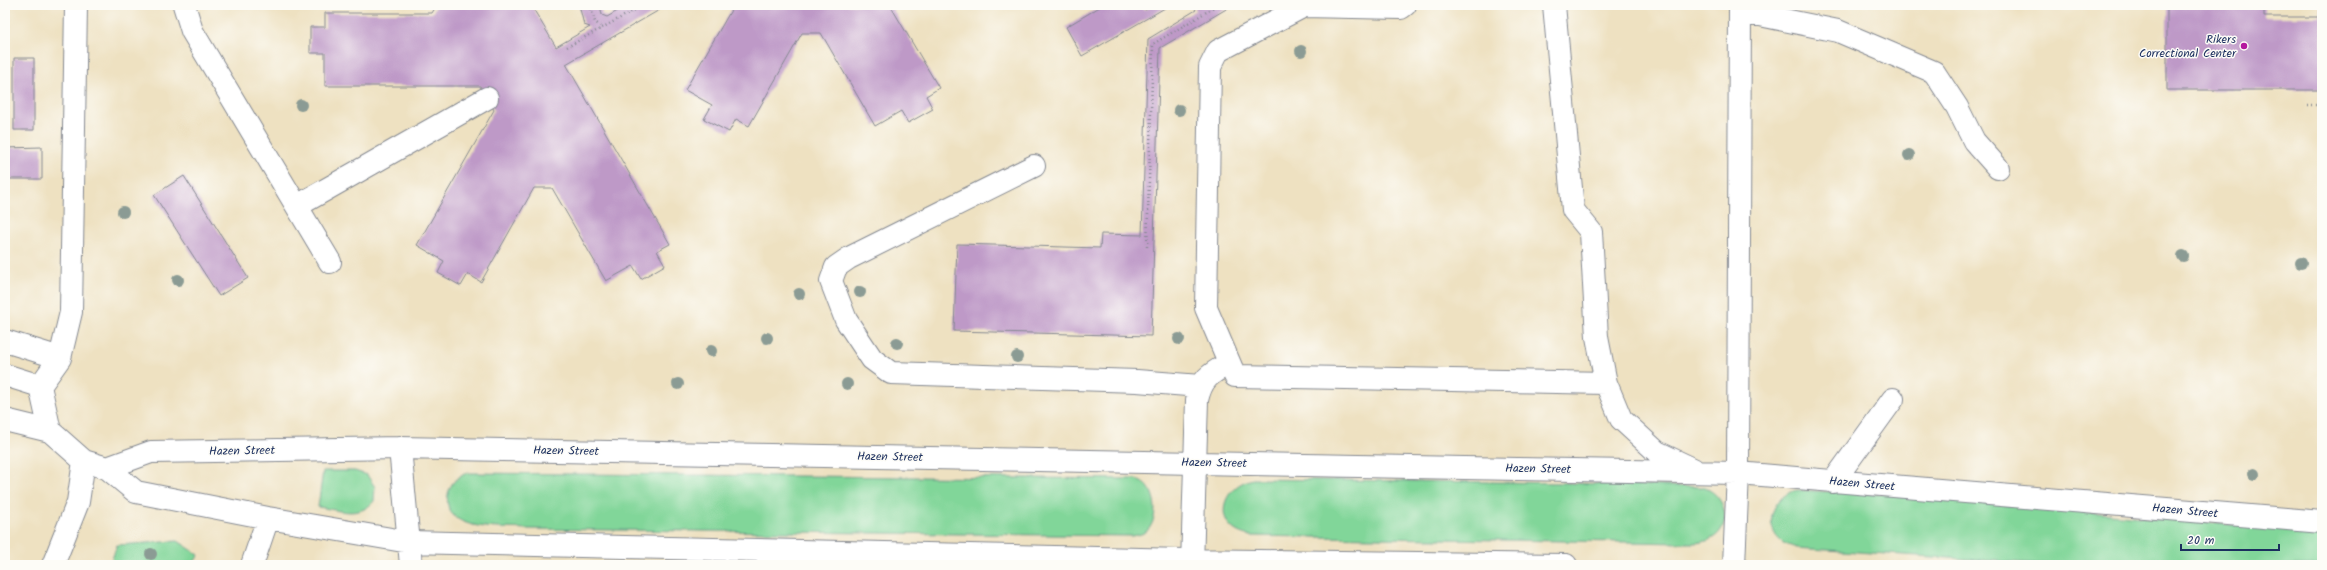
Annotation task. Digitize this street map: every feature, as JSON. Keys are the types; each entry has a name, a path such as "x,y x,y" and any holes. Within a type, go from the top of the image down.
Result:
{"street":[{"path":"50,431 40,386 60,358 71,312 76,5"},
{"path":"184,5 192,31 330,262"},
{"path":"1405,5 1401,8 1304,6 1218,51 1210,67 1206,308 1235,376 1606,383"},
{"path":"1554,5 1573,210 1591,232 1597,337 1606,383 1621,419 1657,452 1700,472"},
{"path":"1734,565 1738,473 1740,10 1838,31 1934,72 1957,108 1974,141 1998,168"},
{"path":"297,206 487,98"},
{"path":"1034,166 849,258 836,267 831,281 846,320 872,359 891,373 1136,381 1200,386"},
{"path":"5,341 60,358"},
{"path":"1192,563 1197,400 1200,386 1211,373 1229,363"},
{"path":"5,375 40,386"},
{"path":"1833,482 1893,399"},
{"path":"5,420 50,431 84,461 107,468 136,492 268,518 410,542 927,560 1566,565"},
{"path":"5,428 50,431"},
{"path":"400,448 411,565"},
{"name":"Hazen Street","path":"107,468 151,452 400,448 1700,472 1738,473 2322,522"},
{"path":"53,565 78,502 84,461"},
{"path":"252,565 268,518"}],"path":[{"path":"590,5 595,22 603,28"},
{"path":"568,47 644,5"},
{"path":"1147,246 1153,44 1218,5"},
{"path":"2307,105 2322,105"}],"green space":[{"path":"323,471 355,471 367,475 375,487 374,501 368,507 355,512 318,507"},
{"path":"468,473 1135,479 1148,486 1152,493 1155,509 1154,517 1147,531 1132,536 502,528 463,522 454,516 448,507 448,494 451,486 455,480"},
{"path":"1253,479 1570,483 1702,487 1710,490 1716,496 1724,510 1725,518 1723,526 1711,539 1693,543 1251,536 1238,532 1230,526 1225,517 1224,508 1232,490"},
{"path":"1798,490 1908,496 2322,533 2322,565 2057,565 1796,548 1782,542 1776,535 1772,527 1772,519 1773,511 1782,497"},
{"path":"178,541 199,555 192,565 110,565 117,545"}],"building":[{"path":"437,5 531,5 556,47 590,27 584,25 579,5 600,5 602,15 607,17 628,5 668,5 566,64 670,244 657,251 665,265 641,279 633,266 606,281 552,188 534,188 481,282 468,274 461,286 438,273 444,261 417,245 494,110 480,86 325,86 325,53 310,53 310,27 325,27 325,13 432,13"},
{"path":"734,5 890,5 939,88 926,96 933,109 908,123 901,111 875,126 821,33 802,33 749,126 736,119 729,132 704,119 712,105 685,90"},
{"path":"1103,5 1142,5 1145,10 1154,5 1170,5 1082,56 1066,27"},
{"path":"1193,5 1233,5 1160,48 1151,336 954,331 957,244 1100,248 1101,234 1142,235 1148,39 1196,10"},
{"name":"Rikers Correctional Center","path":"2264,5 2264,17 2320,17 2320,5 2322,5 2322,90 2167,90 2167,6"},
{"path":"14,58 34,58 34,130 14,130"},
{"path":"42,147 42,179 5,179 5,148"},
{"path":"184,176 248,278 219,296 154,195"}],"place":[{"name":"Rikers Correctional Center","path":"2244,46"}]}
